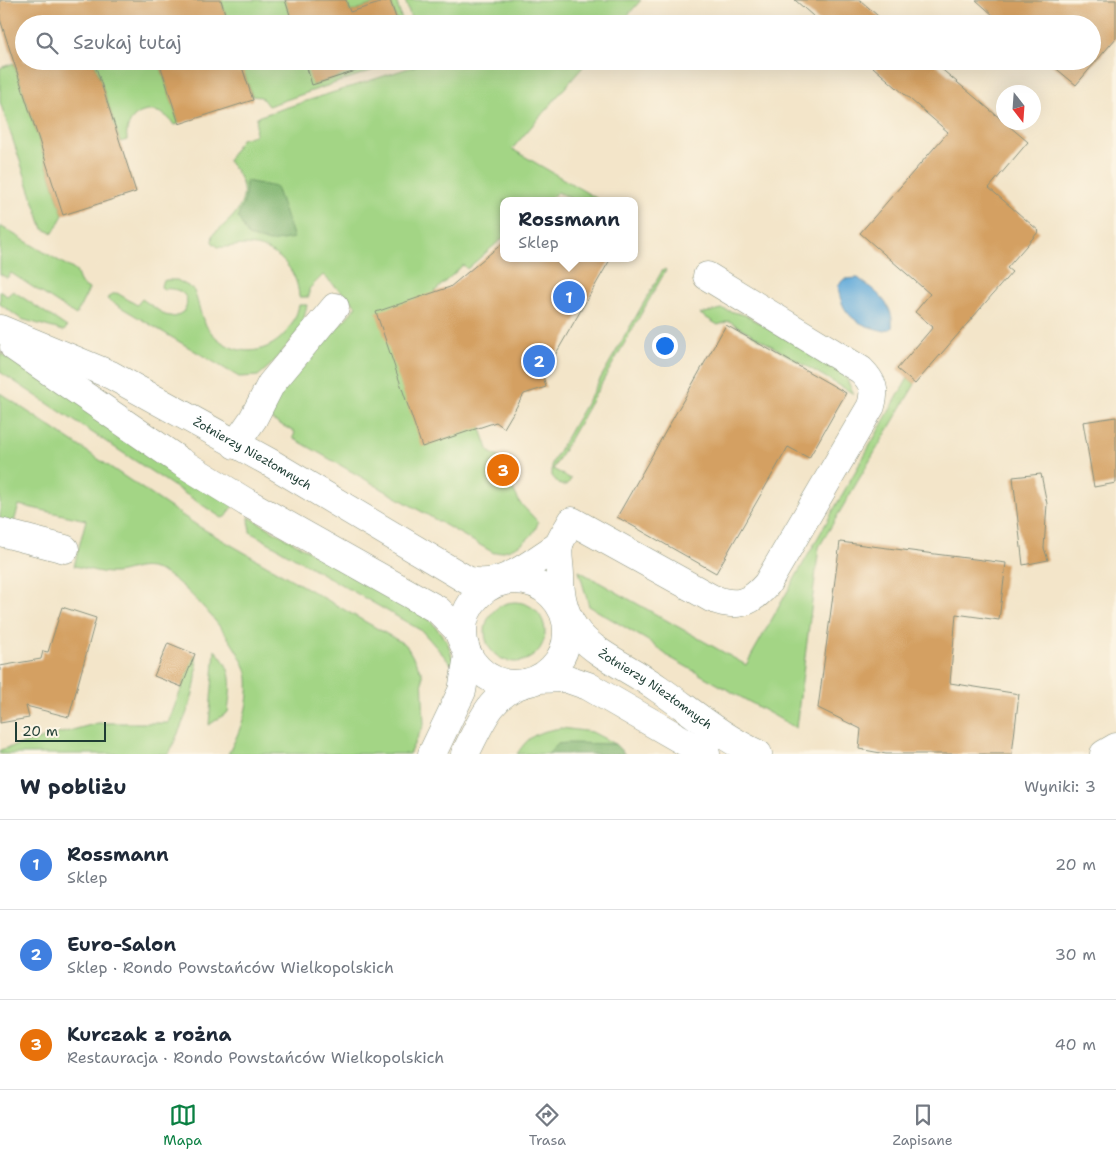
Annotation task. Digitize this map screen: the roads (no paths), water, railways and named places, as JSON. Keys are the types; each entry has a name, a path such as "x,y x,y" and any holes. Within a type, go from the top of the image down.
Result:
{"street":[{"path":"465,754 498,697 508,690 532,681 550,671 564,650 567,626 560,584 560,545 572,522 711,598 726,604 742,602 756,597 767,584 871,406 874,396 873,387 861,370 706,276"},
{"path":"235,445 253,418 271,384 335,307"},
{"name":"Żołnierzy Niezłomnych","path":"0,329 111,375 467,580 486,583 500,581"},
{"path":"0,338 189,467 246,502 438,610 452,622 476,667 487,676 499,682 564,678 588,686 706,754"},
{"path":"0,532 65,549"},
{"path":"432,754 462,691 466,650 463,625 470,604 487,587 560,545"},
{"path":"500,581 527,580 540,586 558,601 564,612"},
{"name":"Żołnierzy Niezłomnych","path":"564,612 575,630 594,648 658,688 717,731 758,754"},
{"path":"1104,754 1116,747"}],"water":[{"path":"858,278 877,293 887,305 892,319 892,328 885,331 866,326 847,312 840,296 838,285 844,279"}],"place":[{"name":"Rossmann","path":"569,297"},
{"name":"Euro-Salon","path":"539,361"},
{"name":"Kurczak z rożna","path":"503,470"}]}
